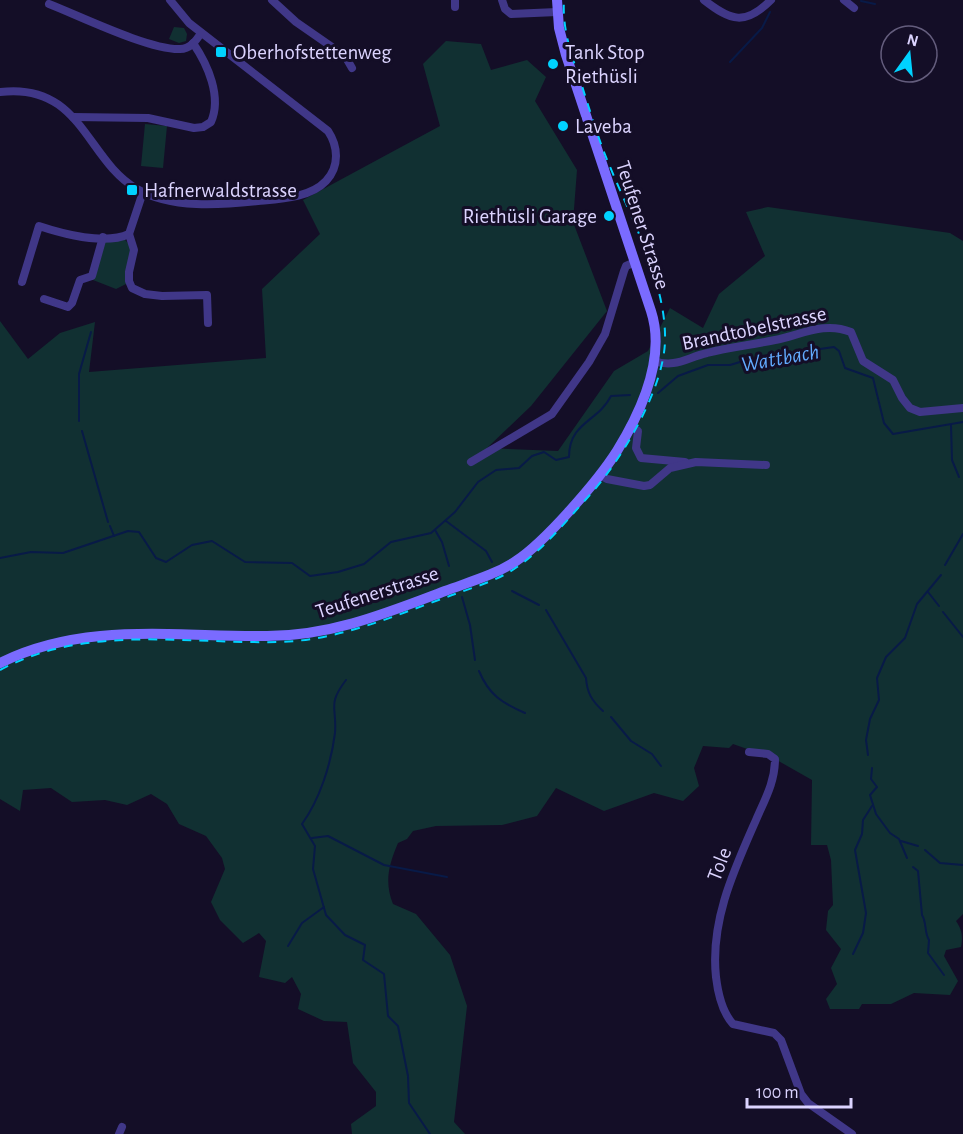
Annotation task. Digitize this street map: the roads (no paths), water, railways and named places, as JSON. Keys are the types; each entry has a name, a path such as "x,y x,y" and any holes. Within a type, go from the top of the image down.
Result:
{"main road":[{"name":"Teufener Strasse","path":"557,0 557,12 566,55 657,330 654,361 643,394"},
{"name":"Teufenerstrasse","path":"0,663 37,647 92,635 282,636 332,630 369,620 488,575 517,561 600,475 630,426 643,394"}],"street":[{"path":"0,92 10,91 36,95 56,104 73,117 118,173 143,192 161,198 196,203 256,201 312,191 325,182 334,168 335,145 324,127 201,33 182,16 170,0"},
{"path":"272,0 296,22 345,56 352,68"},
{"path":"502,0 505,9 511,14 557,12"},
{"path":"704,0 723,13 740,18 754,14 771,0"},
{"path":"844,0 854,8"},
{"path":"49,4 135,39 178,49 193,44 201,33"},
{"path":"73,117 148,118 194,128 203,127 211,122 215,103 212,83 193,44"},
{"path":"143,192 129,234 134,250 129,272 132,288 145,294 162,296 207,295 208,323"},
{"path":"22,282 39,226 71,236 122,238 129,234"},
{"path":"44,299 68,307 72,303 80,280 92,276 103,237"},
{"path":"471,462 552,414 598,348 607,331 626,266 635,262"},
{"name":"Brandtobelstrasse","path":"654,361 672,365 710,352 778,340 813,329 840,327 851,332 863,361 893,380 910,408 920,412 963,408"},
{"path":"630,426 638,431 636,447 641,458 766,465"},
{"path":"600,475 607,480 644,486 670,468 696,462"},
{"name":"Tole","path":"749,752 772,756 775,759 775,769 769,793 741,856 715,931 717,981 724,1013 733,1024 740,1028 774,1032 781,1040 801,1094 807,1103 852,1134"}],"waterway":[{"path":"861,1 875,4"},
{"path":"730,62 762,28 770,12"},
{"path":"79,421 79,374 91,332"},
{"name":"Wattbach","path":"658,393 678,376 708,365 730,365 750,359 834,347 839,351 845,368 873,378 884,423 893,434 963,422"},
{"name":"Wattbach","path":"0,558 31,552 63,553 128,531 139,532 156,558 166,562 192,545 212,541 245,562 292,563 310,576 338,572 364,564 391,542 431,533 455,512 478,482 496,470 519,468 532,456 544,452 556,460 569,457 570,445 574,436 599,412 611,396 630,395"},
{"path":"951,425 952,460 959,477"},
{"path":"82,431 108,522"},
{"path":"446,521 486,551 492,562"},
{"path":"110,526 114,536"},
{"path":"435,530 442,542 449,566"},
{"path":"945,565 963,534"},
{"path":"868,755 866,740 870,719 879,700 877,678 886,657 905,638 917,604 941,575"},
{"path":"512,591 539,605"},
{"path":"928,592 939,606"},
{"path":"462,597 470,625 475,660"},
{"path":"546,610 586,678 591,696 603,711"},
{"path":"943,612 963,637"},
{"path":"479,671 487,686 497,697 525,713"},
{"path":"346,680 335,701 335,733 328,769 314,804 302,824 315,846 313,869 326,915 345,935 365,945 363,960 384,974 388,1016 398,1026 408,1076 409,1103 430,1134"},
{"path":"611,717 631,741 652,754 661,766"},
{"path":"872,768 871,779 877,787 870,795 876,814 890,833 899,839 907,858"},
{"path":"853,954 863,933 866,913 855,850 862,834 863,820 872,806"},
{"path":"312,838 328,836 384,865 447,877"},
{"path":"901,841 918,846"},
{"path":"925,850 940,863 963,865"},
{"path":"913,867 918,871 922,915 929,940 928,953 944,975"},
{"path":"288,946 302,923 324,907"}],"railway":[{"path":"0,670 33,656 66,646 101,641 299,641 364,627 483,584 509,572 546,543 601,482 638,424 657,382 665,342 664,318 652,270 595,128 568,43 564,0"}],"place":[{"name":"Oberhofstettenweg","path":"221,52"},
{"name":"Tank Stop Riethüsli","path":"553,64"},
{"name":"Laveba","path":"563,126"},
{"name":"Hafnerwaldstrasse","path":"132,190"},
{"name":"Riethüsli Garage","path":"609,216"}]}
